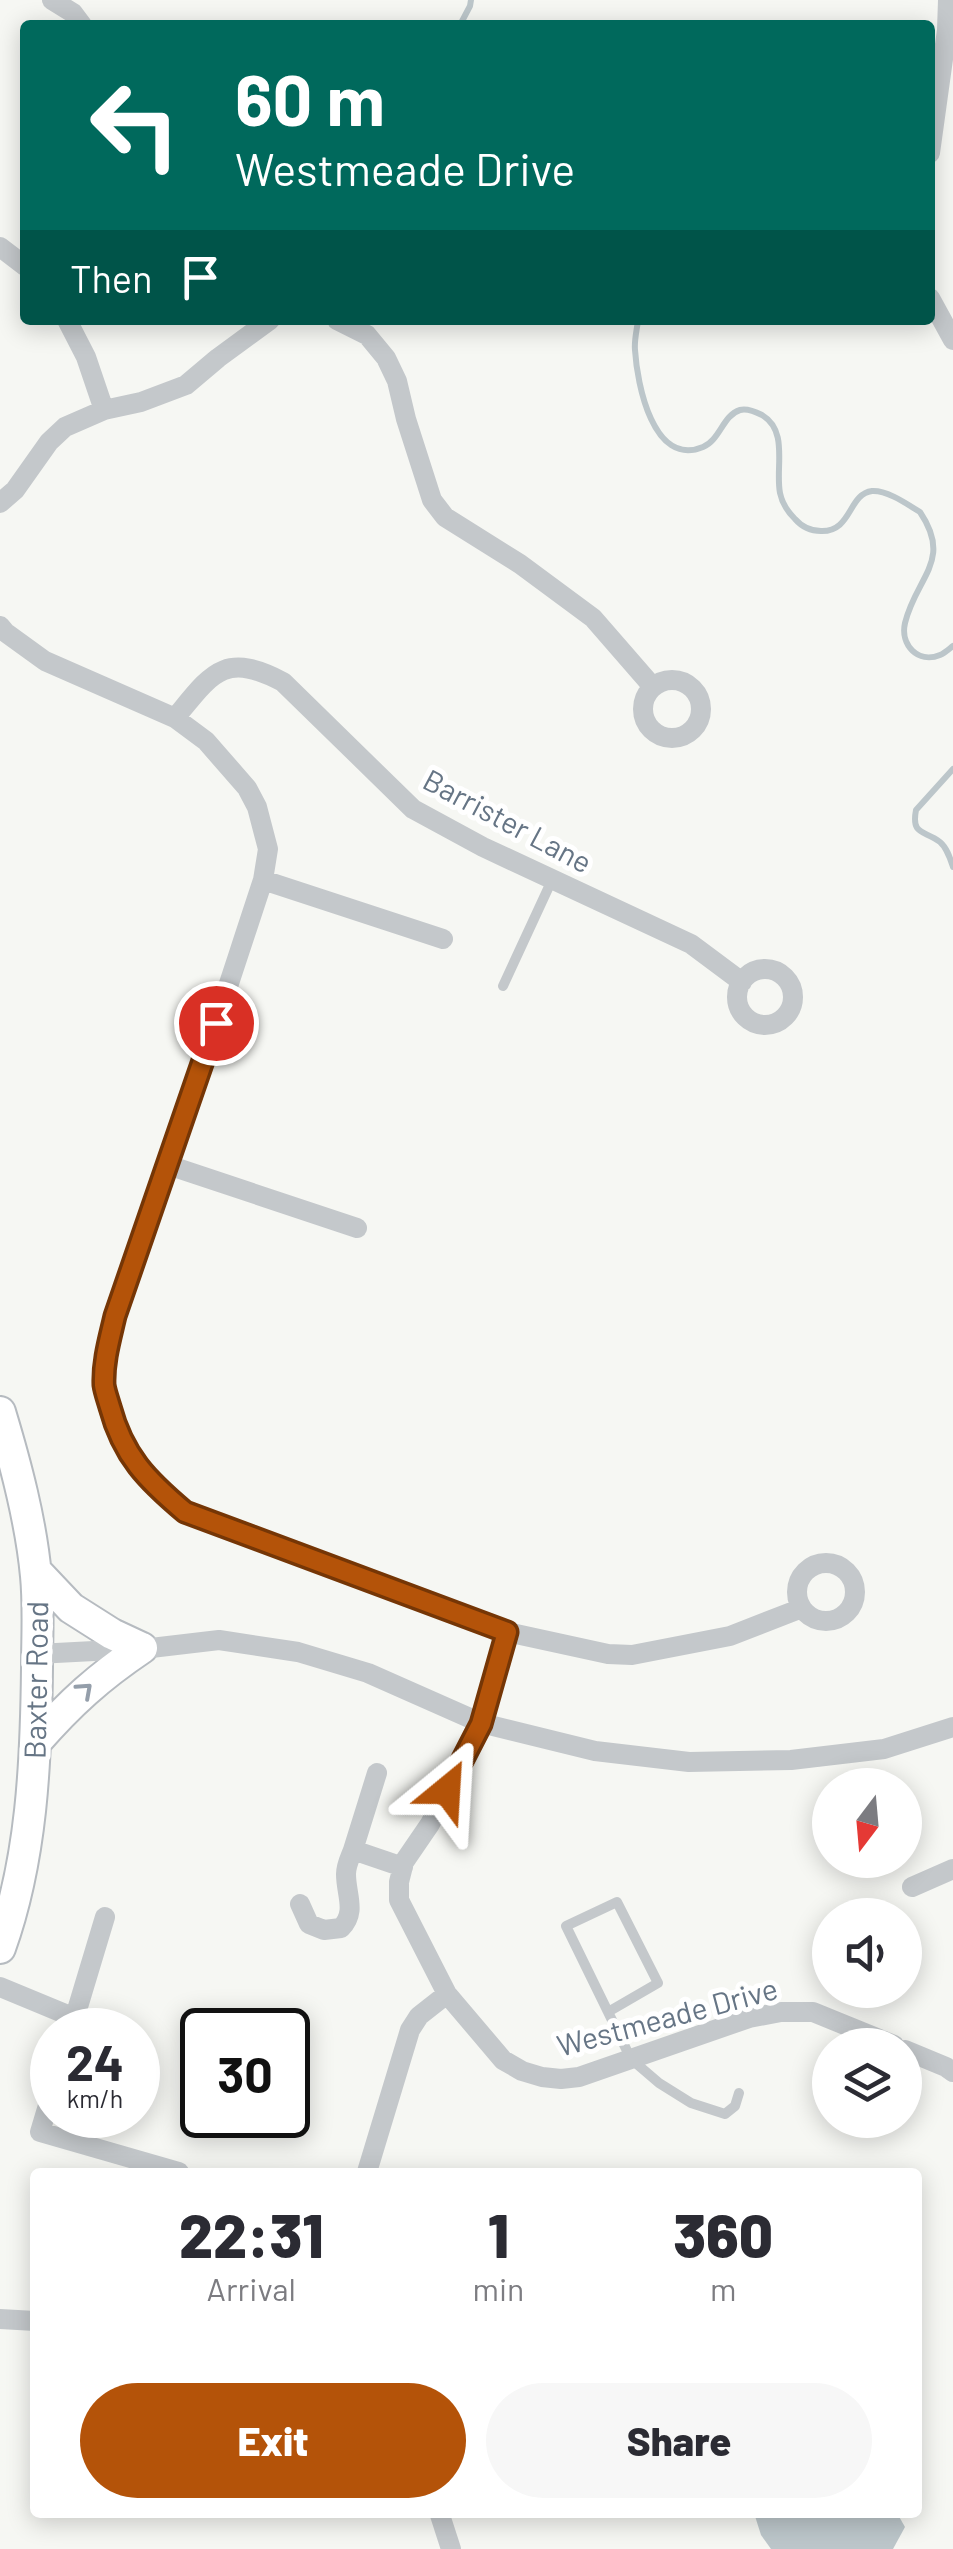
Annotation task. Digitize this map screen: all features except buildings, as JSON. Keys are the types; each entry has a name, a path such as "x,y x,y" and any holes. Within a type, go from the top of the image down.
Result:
{"main road":[{"name":"Baxter Road","path":"0,1412 29,1525 36,1570 37,1654 36,1742 29,1820 0,1948"},
{"path":"36,1570 72,1608 142,1648"},
{"path":"36,1742 69,1704 104,1673 142,1648"}],"street":[{"path":"52,0 78,20"},
{"path":"935,117 948,0"},
{"path":"0,247 20,262"},
{"path":"935,307 953,340"},
{"path":"70,325 86,357 104,410"},
{"path":"0,503 65,428 104,410 186,386 263,325"},
{"path":"348,325 367,335 386,358 432,500 445,517 520,564 593,618 653,687"},
{"path":"0,626 44,660 174,718 206,741 248,788 258,807 268,849 263,880 115,1316 106,1354 104,1387 115,1426 138,1468 185,1512 507,1632 608,1654 632,1655 730,1636 802,1608"},
{"name":"Barrister Lane","path":"174,718 205,682 225,668 244,666 264,672 283,682 413,809 483,847 690,944 742,982"},
{"path":"263,880 442,939"},
{"path":"168,1165 357,1228"},
{"path":"353,1850 403,1866 430,1824 481,1724 507,1632"},
{"path":"37,1654 219,1640 298,1652 368,1673 481,1724 595,1752 689,1762 790,1760 884,1749 953,1727"},
{"path":"300,1904 310,1924 324,1930 340,1928 349,1920 345,1868 377,1773"},
{"name":"Westmeade Drive","path":"403,1866 399,1900 447,1994 503,2060 522,2071 561,2079 579,2077 748,2018 781,2012 813,2012 852,2028"},
{"path":"912,1887 953,1869"},
{"path":"78,2008 105,1917"},
{"path":"0,1986 42,2008"},
{"path":"368,2168 410,2030 420,2016 447,1994"},
{"path":"922,2057 953,2072"},
{"path":"61,2138 165,2168"},
{"path":"0,2320 30,2321"},
{"path":"441,2518 451,2549"}],"lane":[{"path":"503,986 552,879"},
{"path":"608,2012 658,1984 617,1902 566,1926 608,2012 632,2059 658,2083 691,2103 725,2114 735,2106 738,2093"}],"shaded area":[{"path":"756,2518 900,2518 905,2527 893,2549 771,2549"}],"waterway":[{"path":"463,20 471,0"},
{"path":"637,325 635,350 644,401 660,434 672,445 686,450 703,447 734,413 751,411 762,415 776,430 781,497 803,526 817,531 839,526 858,499 872,491 890,495 920,512 929,529 933,557 910,607 905,639 912,651 925,657 940,655 953,646"},
{"path":"953,769 916,810 915,818 920,831 942,844 953,867"}],"route":[{"path":"216,1023 115,1316 106,1354 104,1387 115,1426 138,1468 185,1512 507,1632 481,1724 447,1790"}]}
